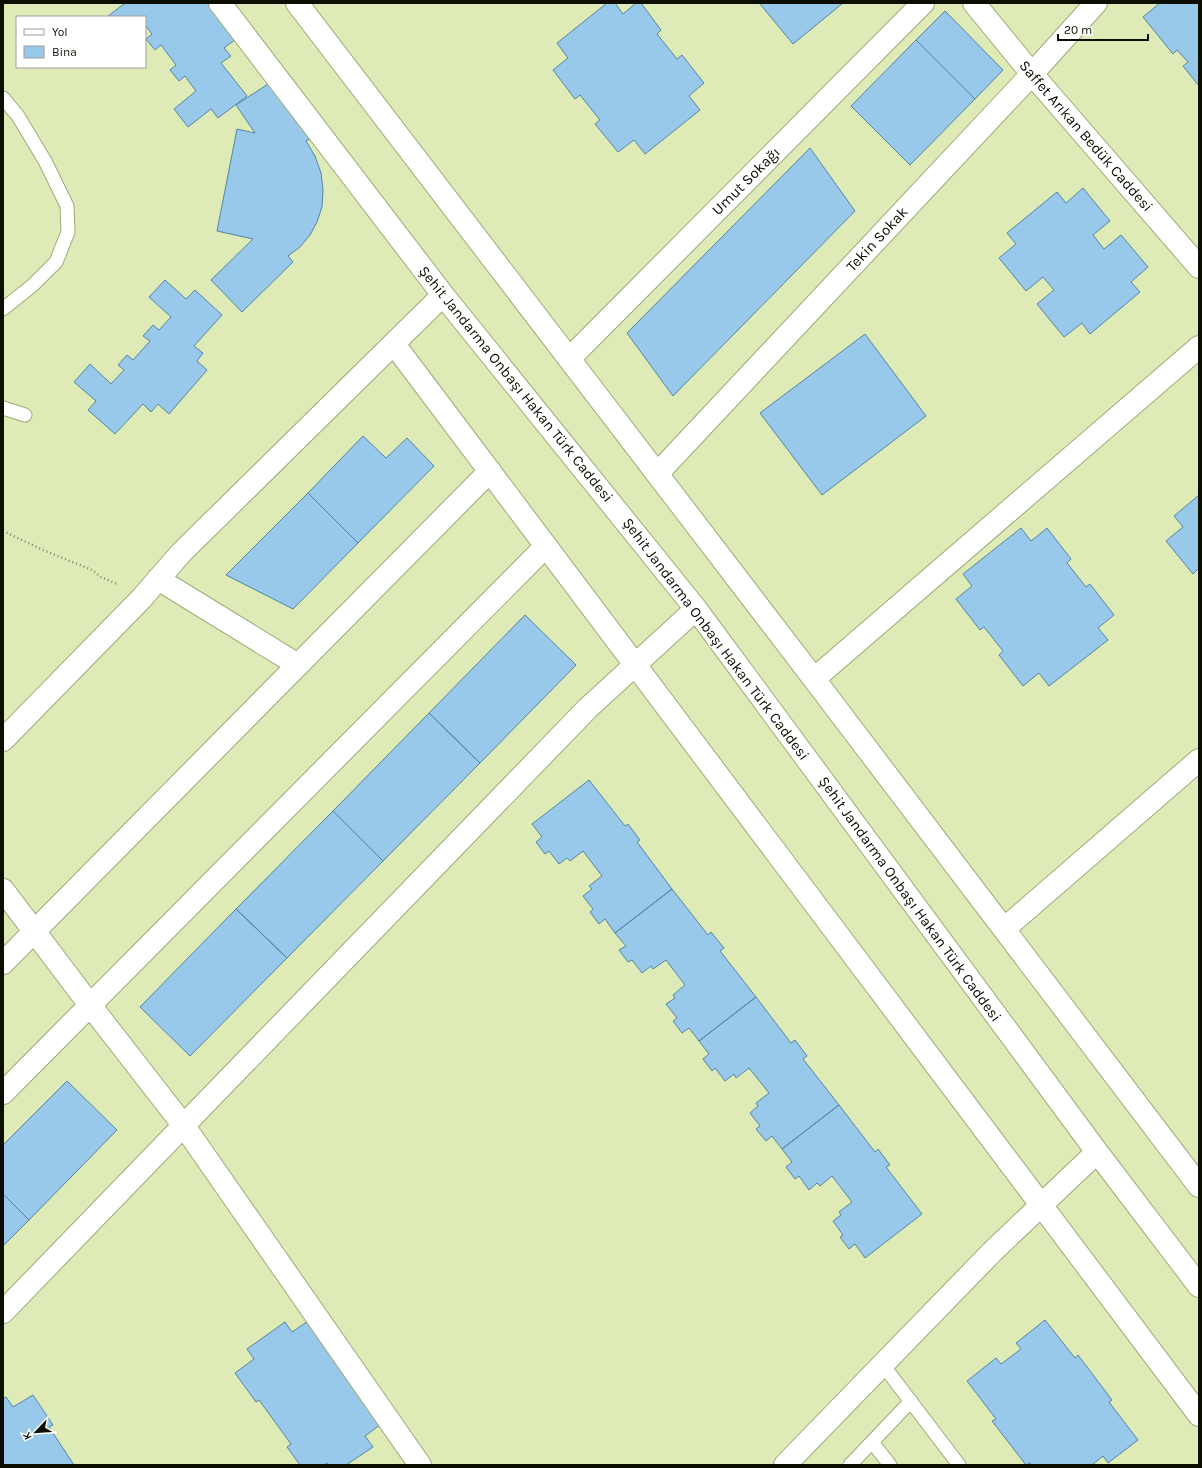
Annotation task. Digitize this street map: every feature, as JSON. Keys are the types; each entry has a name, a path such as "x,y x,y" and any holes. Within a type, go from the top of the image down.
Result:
{"street":[{"name":"Şehit Jandarma Onbaşı Hakan Türk Caddesi","path":"220,3 443,295 696,609 1097,1152 1199,1286"},
{"path":"297,3 570,358 1199,1186"},
{"name":"Umut Sokağı","path":"570,358 922,3"},
{"name":"Saffet Arıkan Bedük Caddesi","path":"974,3 1032,74 1199,267"},
{"name":"Tekin Sokak","path":"657,474 1032,74 1096,3"},
{"path":"3,740 141,599 181,553 443,295"},
{"path":"394,344 1199,1415"},
{"path":"814,679 1199,347"},
{"path":"3,963 490,471"},
{"path":"3,1093 546,546"},
{"path":"158,579 298,665"},
{"path":"3,1312 588,708 696,609"},
{"path":"1004,929 1199,760"},
{"path":"3,890 184,1126 420,1465"},
{"path":"785,1465 992,1252 1097,1152"}],"lane":[{"path":"3,98 18,116 45,161 67,206 68,232 56,262 33,285 3,309"},
{"path":"3,408 25,415"},
{"path":"883,1365 959,1465"},
{"path":"850,1465 911,1401"},
{"path":"872,1442 890,1465"}],"path":[{"path":"3,531 42,550 92,570 101,577 113,583 125,586 141,599"}],"building":[{"path":"125,3 207,3 236,39 224,48 231,56 221,63 247,96 218,118 211,109 188,127 174,109 196,91 185,76 179,81 170,70 176,65 161,45 155,50 146,39 152,34 146,26 146,16 108,16"},
{"path":"607,3 615,3 623,14 636,3 641,3 661,30 657,34 677,59 682,55 704,83 689,96 700,110 645,154 634,140 618,152 595,124 600,120 580,95 575,99 553,70 568,58 557,43"},
{"path":"843,3 793,44 760,4"},
{"path":"1160,3 1199,3 1199,86 1183,66 1188,62 1177,50 1173,54 1143,17"},
{"path":"945,11 1003,70 975,99 916,40"},
{"path":"916,40 975,99 910,165 851,106"},
{"path":"274,80 312,138 306,141 315,156 321,173 323,190 322,207 317,222 310,235 300,247 288,256 293,262 242,312 211,280 253,239 217,231 237,129 255,133 236,105"},
{"path":"810,148 855,211 673,396 627,333"},
{"path":"1083,188 1110,221 1093,235 1104,249 1121,235 1148,267 1131,282 1140,292 1090,334 1082,323 1064,337 1037,304 1054,290 1043,277 1026,291 999,258 1016,244 1007,233 1057,192 1066,203"},
{"path":"165,280 186,299 195,290 222,315 194,346 203,353 197,361 207,370 169,414 158,404 151,412 143,404 115,434 88,410 96,401 74,382 90,364 111,384 124,370 118,365 127,355 133,360 150,341 143,336 153,325 159,330 171,317 149,297"},
{"path":"865,334 926,416 822,495 760,413"},
{"path":"363,436 386,458 407,438 434,466 358,543 308,493"},
{"path":"308,493 358,543 293,609 226,575"},
{"path":"1199,495 1199,568 1193,574 1166,541 1183,527 1174,516"},
{"path":"1021,528 1031,541 1047,528 1071,559 1067,563 1086,587 1090,584 1114,615 1098,628 1108,640 1049,686 1039,673 1023,686 999,655 1003,651 984,627 980,630 956,599 972,586 963,574"},
{"path":"525,615 576,665 480,763 429,713"},
{"path":"429,713 480,763 383,861 333,811"},
{"path":"589,780 625,826 628,824 640,840 637,842 672,889 615,933 605,919 599,924 590,912 593,909 583,896 592,889 589,886 602,876 583,851 570,861 567,858 559,864 549,851 545,854 536,842 542,837 532,824"},
{"path":"333,811 383,861 287,958 236,909"},
{"path":"672,889 708,935 711,932 724,948 720,951 756,997 699,1041 689,1028 682,1033 673,1021 677,1018 666,1004 675,998 673,995 685,985 666,960 653,969 651,966 642,973 632,960 628,962 619,950 626,946 615,933"},
{"path":"236,909 287,958 190,1056 140,1007"},
{"path":"756,997 791,1043 795,1040 807,1056 803,1059 839,1105 782,1149 772,1136 766,1141 756,1129 760,1126 750,1113 758,1106 756,1103 769,1093 749,1068 736,1078 734,1074 725,1081 715,1068 712,1071 703,1059 709,1054 699,1041"},
{"path":"67,1081 117,1130 29,1220 3,1194 3,1145"},
{"path":"839,1105 875,1152 878,1149 890,1165 886,1167 922,1214 865,1258 855,1244 849,1249 840,1237 843,1235 833,1221 841,1215 839,1212 852,1202 832,1176 820,1186 817,1183 809,1190 799,1176 795,1179 786,1167 792,1162 782,1149"},
{"path":"3,1194 29,1220 3,1246"},
{"path":"311,1319 384,1422 365,1436 373,1447 346,1465 328,1465 327,1463 324,1465 300,1465 287,1447 291,1444 259,1400 256,1402 235,1373 254,1359 247,1349 285,1322 292,1332"},
{"path":"1045,1320 1075,1358 1078,1355 1112,1400 1109,1402 1138,1440 1108,1463 1103,1456 1092,1465 1031,1465 1030,1463 1026,1465 992,1421 996,1419 967,1381 996,1358 1001,1364 1021,1349 1016,1343"},
{"path":"33,1395 53,1425 49,1427 74,1465 3,1465 3,1399 6,1397 13,1407"}]}
